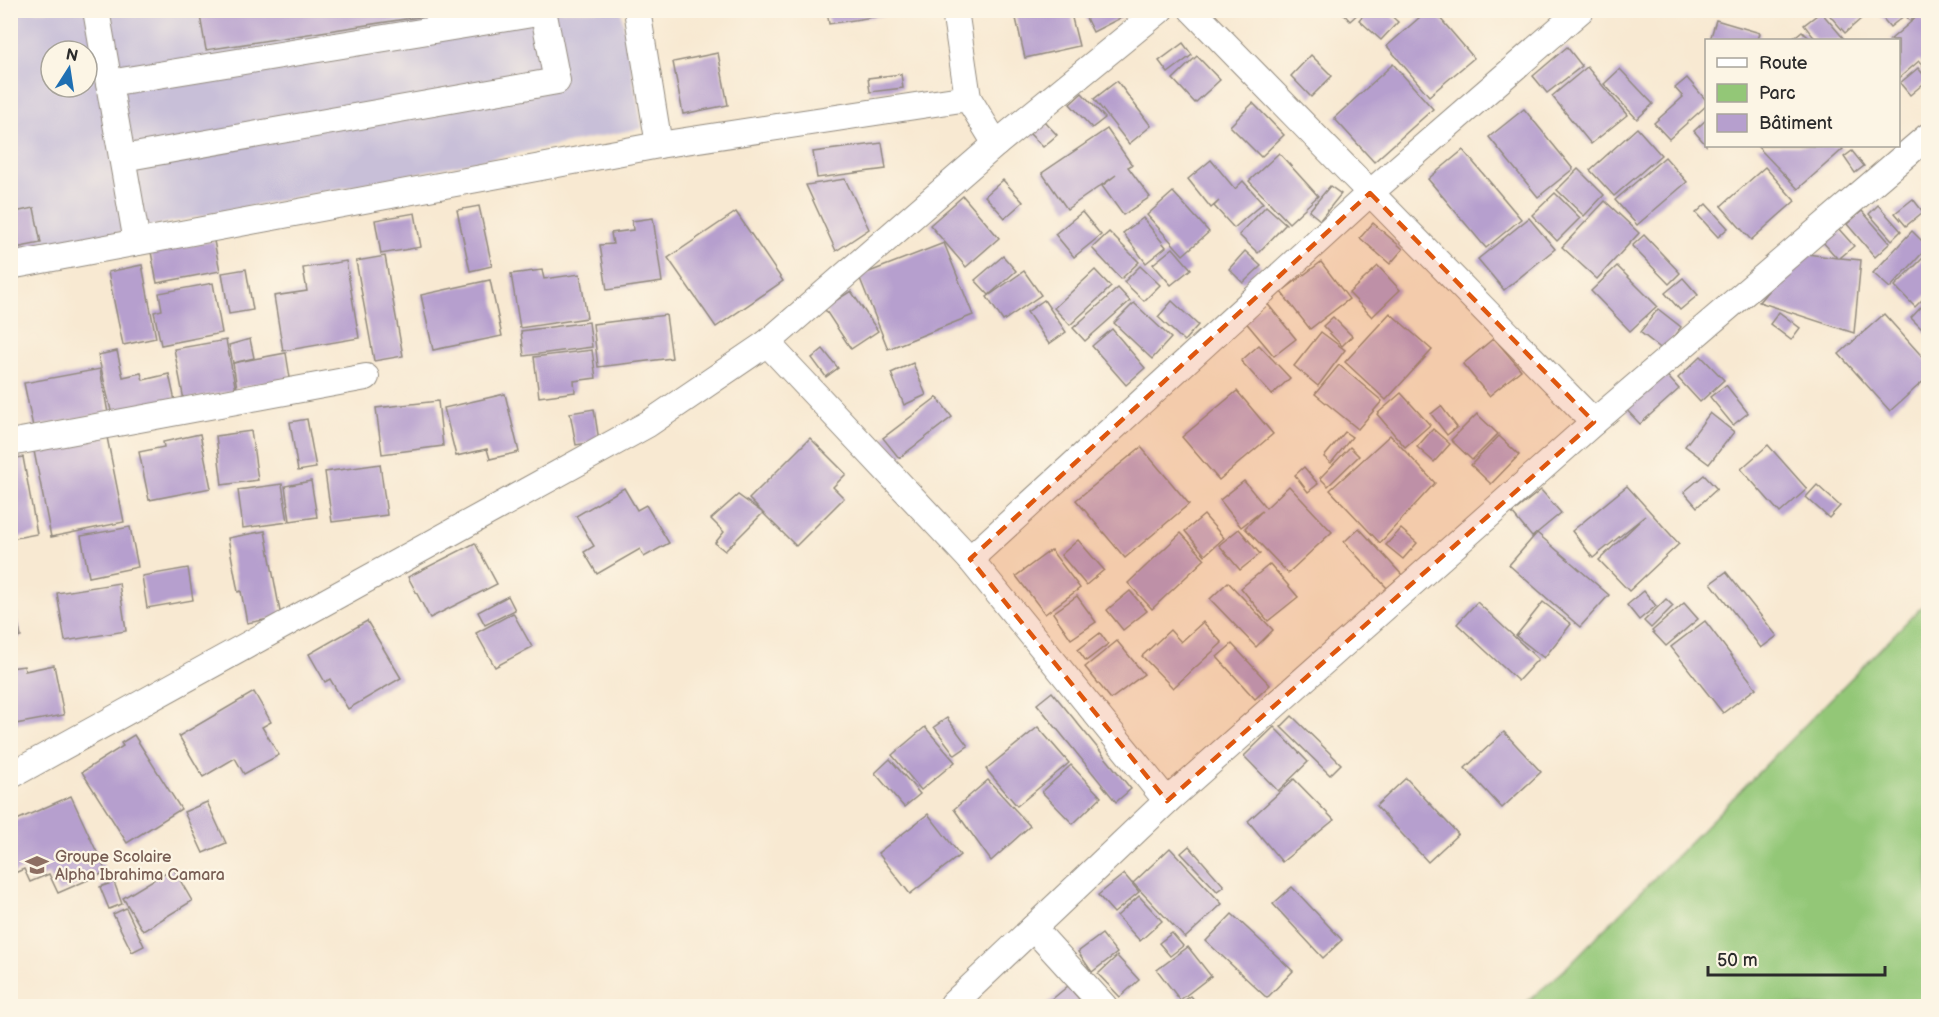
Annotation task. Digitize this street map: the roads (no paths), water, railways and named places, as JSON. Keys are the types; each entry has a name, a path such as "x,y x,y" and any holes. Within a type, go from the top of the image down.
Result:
{"street":[{"path":"96,10 137,242"},
{"path":"637,10 659,144"},
{"path":"955,10 968,98 996,144"},
{"path":"10,776 648,424 767,343 996,144 1160,10"},
{"path":"1192,10 1594,422"},
{"path":"970,559 1370,193 1581,10"},
{"path":"109,83 543,11 556,81 123,158"},
{"path":"10,266 659,144 968,98"},
{"path":"953,1004 1167,801 1594,422 1929,136"},
{"path":"767,343 970,559 1167,801"},
{"path":"10,442 366,377"},
{"path":"1034,928 1104,1006"}],"place":[{"name":"Groupe Scolaire Alpha Ibrahima Camara","path":"37,865"}]}
